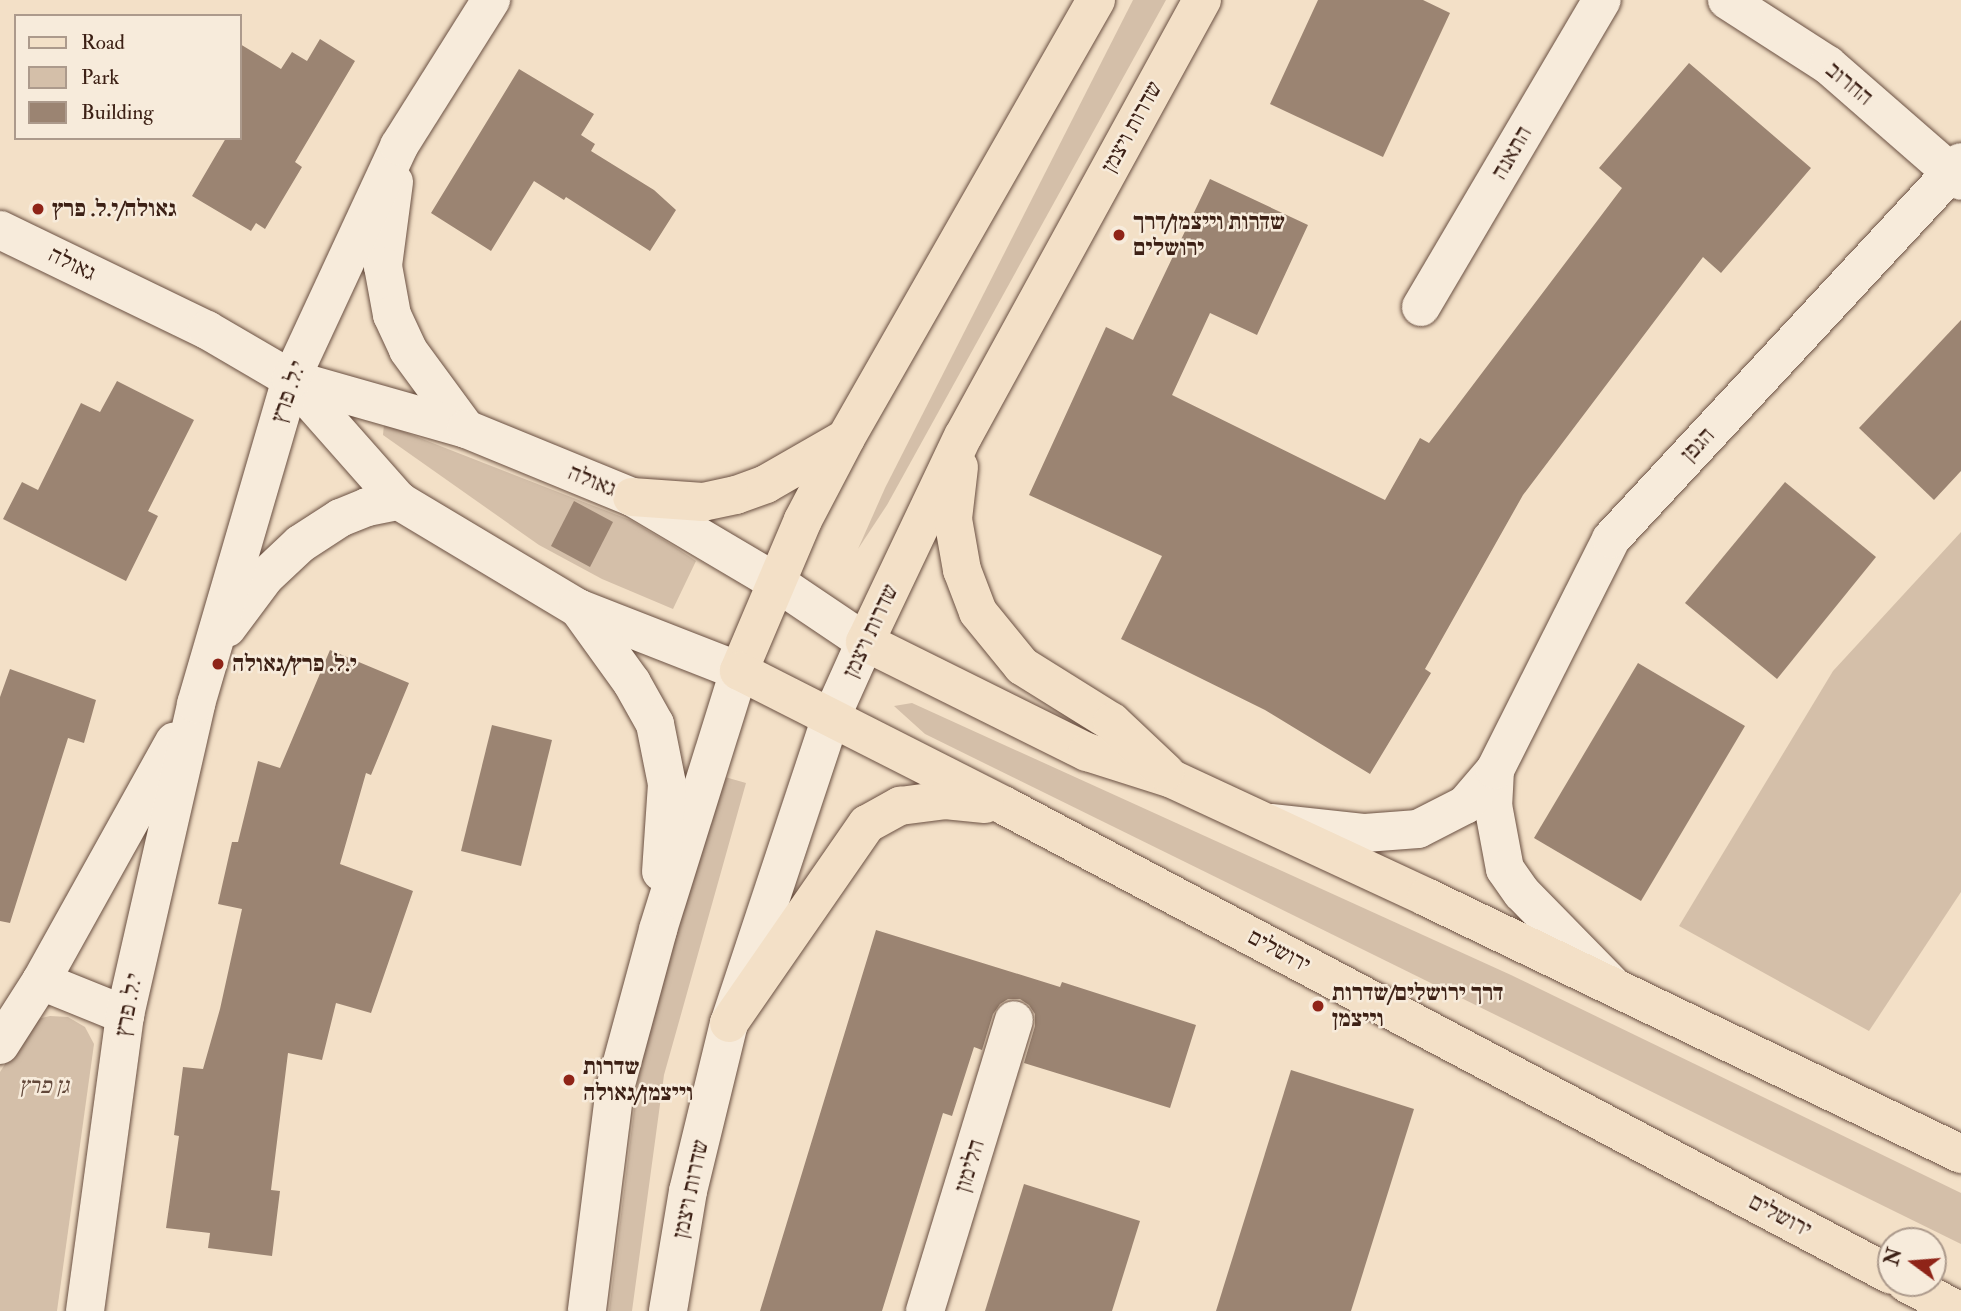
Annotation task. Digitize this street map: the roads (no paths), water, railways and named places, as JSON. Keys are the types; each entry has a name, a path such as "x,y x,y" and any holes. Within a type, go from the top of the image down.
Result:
{"main road":[{"path":"739,671 776,582 846,438 1096,0"},
{"name":"שדרות ויצמן","path":"865,642 962,436 1202,0"},
{"path":"962,436 953,519 962,570 978,612 1022,666 1112,722 1172,779"},
{"path":"632,497 703,502 736,495 766,484 846,438"},
{"path":"865,642 1087,752 1172,779 1613,986 1961,1154"},
{"name":"ירושלים","path":"739,671 830,720 1004,806 1877,1268"},
{"path":"729,1023 867,824 900,806 945,800 1004,806"},
{"path":"1932,1297 1959,1311"}],"street":[{"name":"י.ל. פרץ","path":"85,1311 125,1015 196,704 291,379 399,146 491,0"},
{"name":"התאנה","path":"1421,307 1602,0"},
{"name":"החרוב","path":"1727,0 1828,65 1958,171"},
{"name":"י.ל. פרץ","path":"399,146 383,266 392,315 408,350 466,429"},
{"name":"הגפן","path":"1264,822 1365,832 1418,829 1465,805 1495,770 1611,539 1958,171"},
{"name":"גאולה","path":"0,230 207,330 291,379 466,429 632,497 776,582 865,642"},
{"name":"גאולה","path":"291,379 399,501 578,608 739,671"},
{"name":"י.ל. פרץ","path":"211,650 265,577 299,544 340,518 367,507 399,501"},
{"path":"578,608 632,683 655,724 667,784 658,930"},
{"name":"שדרות ויצמן","path":"668,1311 688,1191 729,1023 830,720 865,642"},
{"path":"587,1311 615,1088 658,930 739,671"},
{"name":"י.ל. פרץ","path":"0,1045 41,981 196,704"},
{"name":"הגפן","path":"1495,770 1493,805 1505,869 1522,894 1613,986"},
{"path":"41,981 125,1015"},
{"name":"הלימון","path":"925,1311 1014,1020"}],"place":[{"name":"גאולה/י.ל. פרץ","path":"38,209"},
{"name":"שדרות וייצמן/דרך ירושלים","path":"1119,235"},
{"name":"י.ל. פרץ/גאולה","path":"218,664"},
{"name":"דרך ירושלים/שדרות וייצמן","path":"1318,1006"},
{"name":"שדרות וייצמן/גאולה","path":"569,1080"}],"park label":[{"name":"גן פרץ","path":"44,1086"}]}
